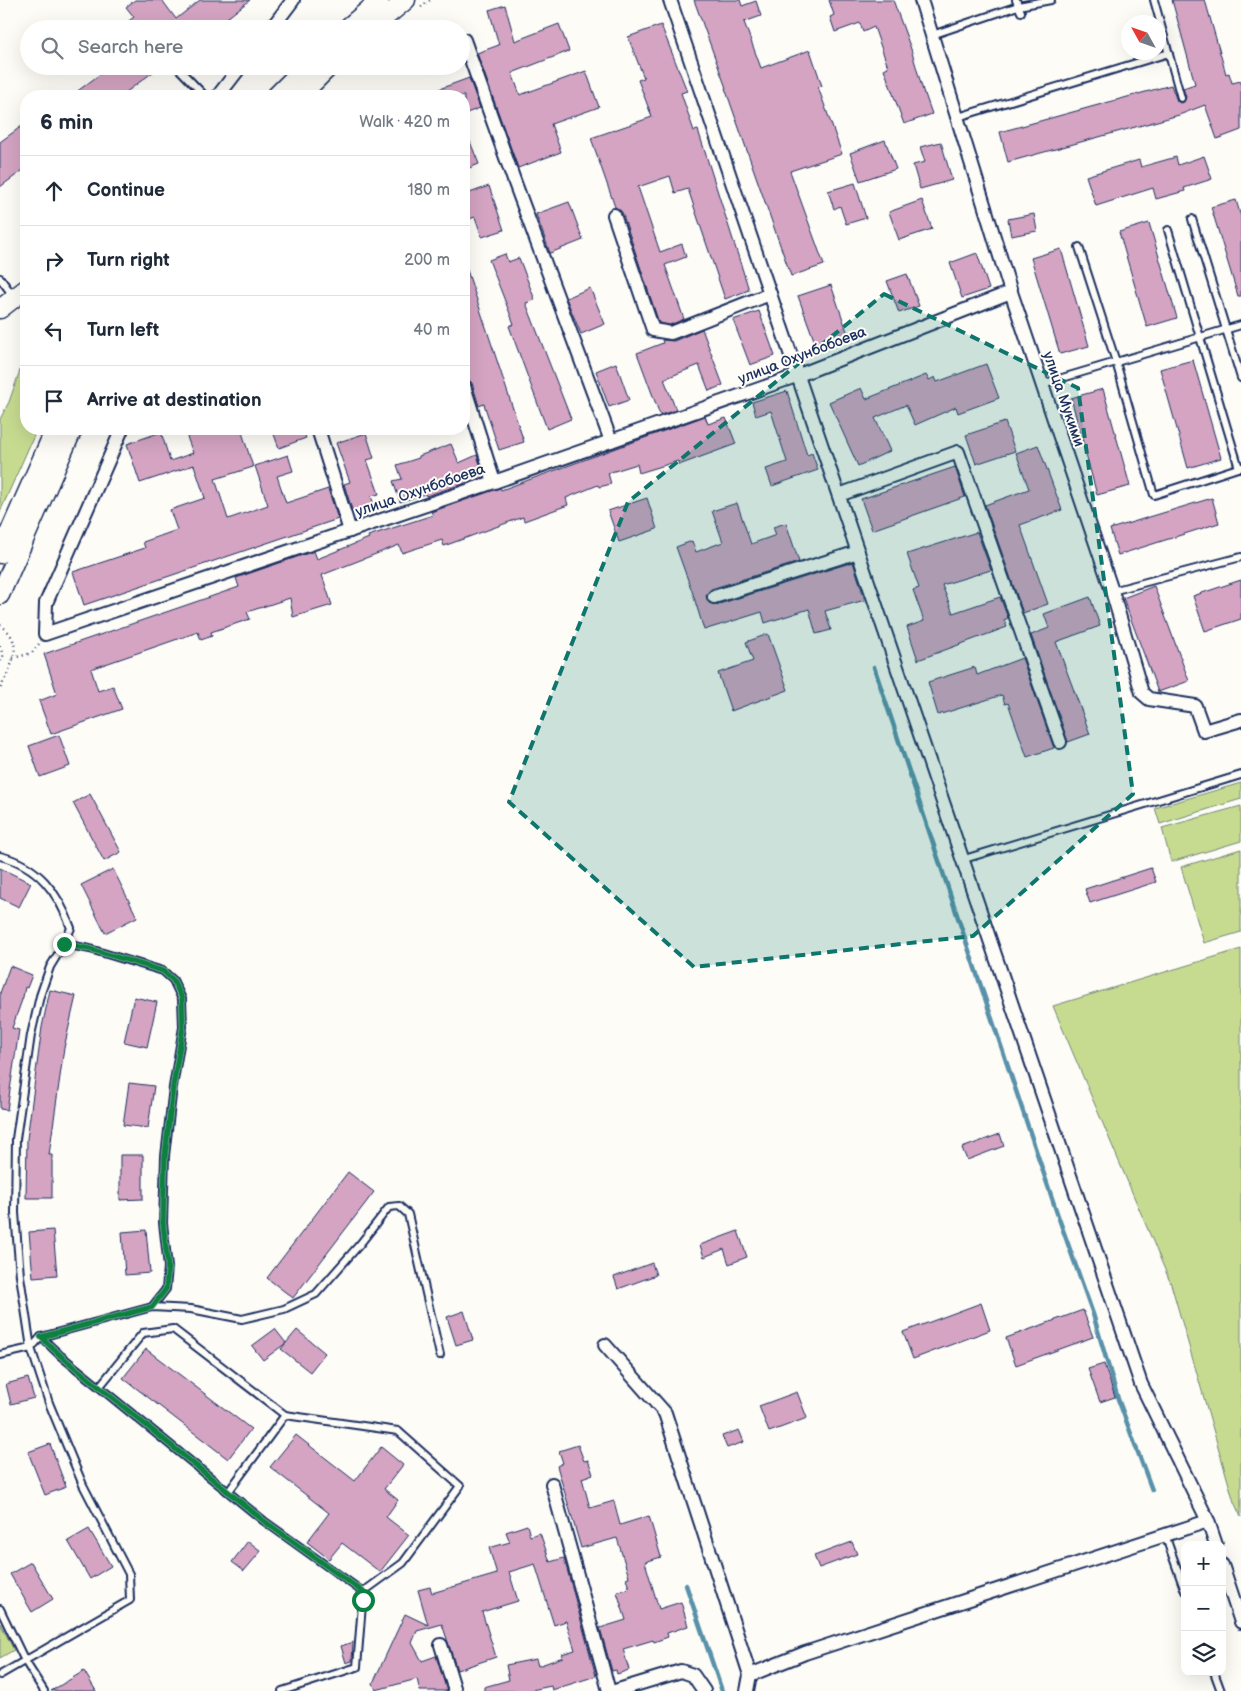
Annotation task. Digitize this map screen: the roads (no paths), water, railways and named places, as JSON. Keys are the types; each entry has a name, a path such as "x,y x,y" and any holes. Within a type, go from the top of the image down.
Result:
{"main road":[{"path":"357,20 380,0"},
{"path":"382,20 406,0"},
{"path":"282,90 297,75"},
{"path":"306,90 321,75"},
{"path":"0,309 20,294"},
{"path":"0,554 52,435"},
{"path":"0,595 71,435"}],"street":[{"path":"277,20 293,0"},
{"path":"670,0 799,375 961,860 1141,1384 1208,1521 1215,1541"},
{"name":"улица Мукими","path":"921,0 1011,292 1112,591 1142,693 1150,699 1195,706 1204,731 1241,720"},
{"path":"470,57 611,441"},
{"path":"223,90 235,75"},
{"path":"614,215 653,330 671,333 770,294"},
{"name":"улица Охунбобоева","path":"119,435 46,603 45,634 494,482 799,375 1011,292"},
{"path":"470,405 494,482"},
{"path":"320,435 350,531"},
{"path":"839,494 958,452 1060,742"},
{"path":"714,597 858,552"},
{"path":"605,1345 665,1413 750,1675 747,1691"},
{"path":"552,1484 609,1691"},
{"path":"750,1675 805,1653 1208,1521"},
{"path":"1226,1577 1241,1622"},
{"path":"441,1645 455,1691"},
{"path":"615,1691 681,1671 693,1676 704,1691"}],"lane":[{"path":"932,35 1019,6 1052,0"},
{"path":"1154,0 1181,98"},
{"path":"958,117 1169,53"},
{"path":"185,75 199,90"},
{"path":"1192,219 1241,378"},
{"path":"1079,248 1116,362 1154,495 1240,468 1168,230"},
{"path":"0,278 20,292"},
{"path":"1042,384 1241,325"},
{"path":"1112,591 1241,556"},
{"path":"961,860 1241,775"},
{"path":"0,856 16,860 40,875 64,909 71,928 50,967 40,996 29,1044 16,1139 15,1213 20,1276 31,1348 49,1403 83,1485 129,1574 130,1600 0,1675"},
{"path":"64,944 100,951 163,971 173,980 182,998 183,1027 173,1087 165,1156 163,1223 168,1267 166,1289 152,1307"},
{"path":"0,1356 31,1348 41,1337 152,1307 191,1309 242,1319 284,1309 316,1294 360,1244 389,1207 400,1206 408,1214 440,1355"},
{"path":"100,1386 143,1333 173,1329 285,1415 398,1432 460,1486 403,1563 363,1592"},
{"path":"41,1337 61,1356 264,1521 363,1592"},
{"path":"228,1491 285,1415"},
{"path":"1164,1535 1183,1586"},
{"path":"282,1691 358,1667 363,1592"},
{"path":"0,1608 25,1661 44,1691"},
{"path":"1215,1676 1221,1691"}],"waterway":[{"path":"874,667 1058,1216 1093,1314 1118,1399 1152,1490"},
{"path":"686,1585 722,1691"}]}
